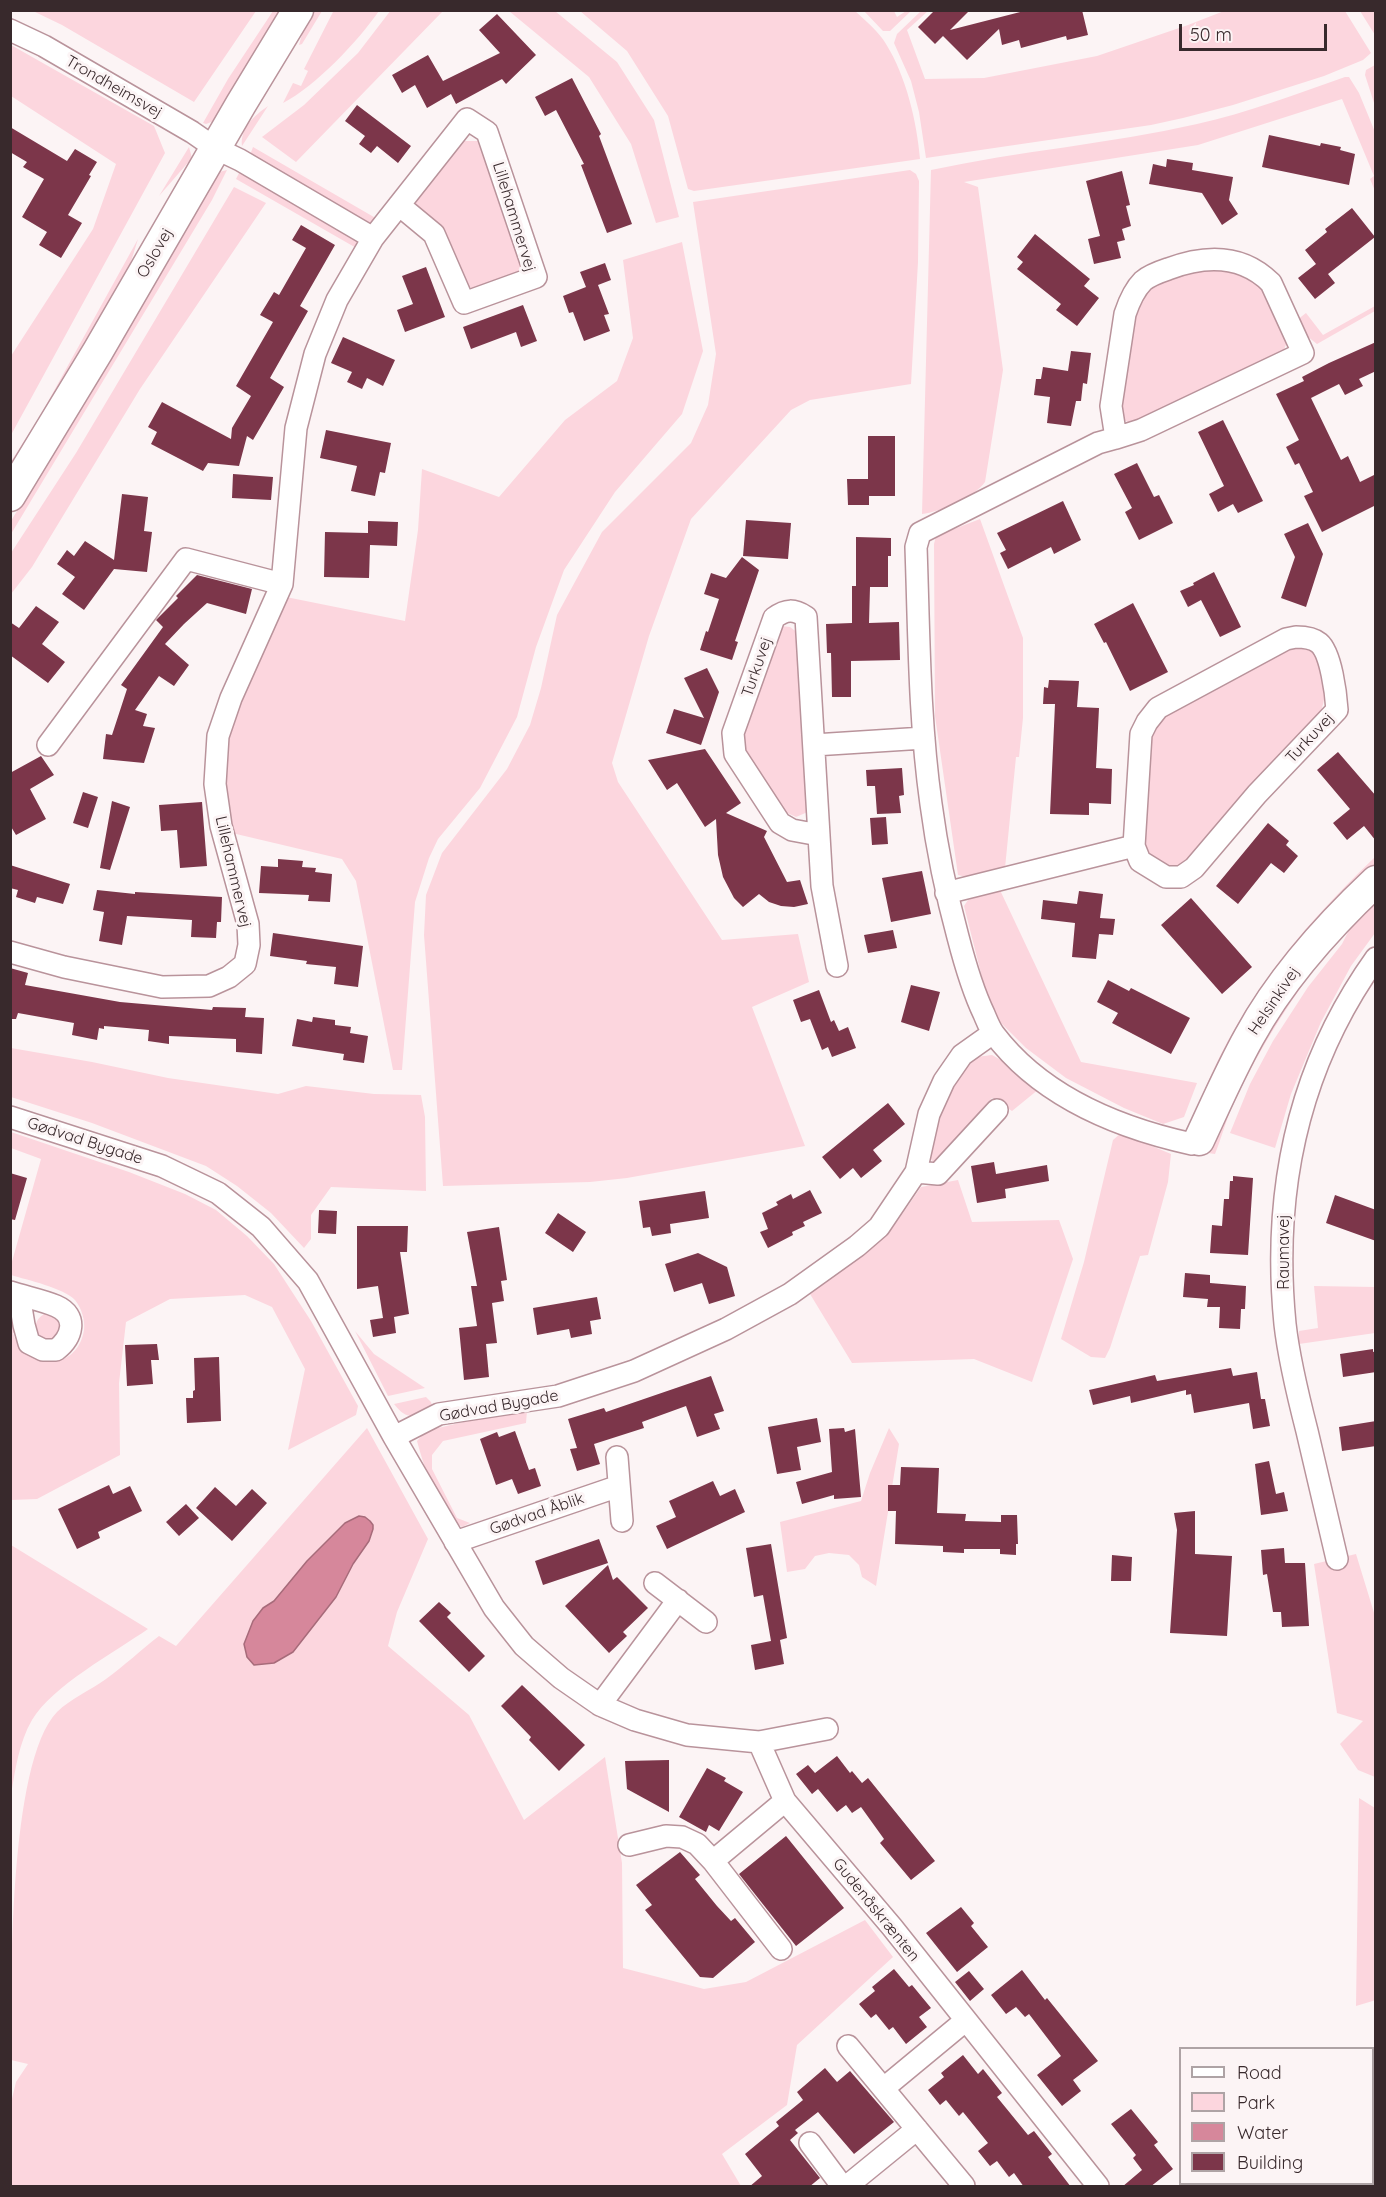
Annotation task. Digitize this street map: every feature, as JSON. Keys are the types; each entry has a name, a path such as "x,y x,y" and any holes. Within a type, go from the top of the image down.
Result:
{"street":[{"name":"Oslovej","path":"10,496 298,10"},
{"name":"Trondheimsvej","path":"10,30 62,57 192,132 215,148"},
{"name":"Lillehammervej","path":"10,952 64,968 162,987 208,986 229,977 245,963 249,945 248,924 221,826 215,784 218,736 231,698 282,584 296,428 315,354 337,300 373,238 399,205 467,119 487,132 536,277 464,303 434,234 399,205"},
{"path":"215,148 240,160 373,238"},
{"path":"1116,438 1111,406 1125,314 1130,299 1145,280 1179,265 1217,258 1235,261 1263,275 1271,283 1303,353 1141,430 1116,438 1098,443 920,532 916,547 921,708 930,802 946,893 970,984 993,1033 1023,1066 1055,1090 1109,1119 1192,1144 1199,1140"},
{"path":"48,745 186,559 282,584"},
{"name":"Turkuvej","path":"819,835 792,830 780,823 735,754 733,733 774,618 781,612 791,610 806,618 814,745 822,886 837,966"},
{"name":"Turkuvej","path":"1306,638 1318,642 1325,651 1336,696 1337,710 1257,794 1194,868 1181,877 1166,877 1140,861 1134,846 1141,734 1158,708 1286,639 1306,638"},
{"path":"814,745 924,738"},
{"path":"946,893 1134,846"},
{"name":"Helsinkivej","path":"1199,1140 1249,1036 1282,984 1321,936 1376,881"},
{"name":"Raumavej","path":"1337,1559 1292,1370 1286,1324 1283,1225 1290,1156 1300,1113 1315,1068 1345,1005 1376,958"},
{"name":"Gødvad Bygade","path":"10,1117 162,1166 218,1193 261,1227 308,1281 394,1437 439,1414 558,1396 634,1371 726,1329 790,1294 857,1246 879,1227 916,1172 929,1114 944,1081 962,1055 993,1033"},
{"path":"916,1172 938,1174 997,1110"},
{"path":"394,1437 494,1608 524,1646 561,1678 600,1705 635,1720 687,1735 759,1742 827,1729"},
{"path":"617,1457 622,1521"},
{"name":"Gødvad Åblik","path":"455,1542 619,1486"},
{"path":"656,1583 706,1622"},
{"path":"600,1705 678,1600"},
{"name":"Gudenåskrænten","path":"759,1742 785,1801 892,1927 1098,2187"},
{"path":"712,1861 785,1801"},
{"path":"629,1845 666,1836 682,1837 697,1844 782,1949"},
{"path":"884,2088 965,2021"},
{"path":"848,2046 964,2187"},
{"path":"847,2187 918,2129"},
{"path":"810,2142 842,2187"}],"green space":[{"path":"334,10 379,11 336,62 309,86 283,103 293,83 301,86 308,71 304,69"},
{"path":"391,10 443,11 296,162 262,137 304,105 358,53"},
{"path":"33,11 256,11 194,102 62,25"},
{"path":"273,11 283,11 214,121 203,123 228,79"},
{"path":"312,11 322,11 302,44 299,45 304,27"},
{"path":"509,11 555,11 617,62 654,120 679,217 656,223 631,144 589,77"},
{"path":"580,11 855,11 883,40 899,70 913,115 920,159 694,191 688,189 668,116 627,51"},
{"path":"864,11 894,11 897,17 906,11 911,11 890,31 883,31"},
{"path":"921,11 928,11 907,30 925,79 984,78 1097,56 1224,11 1345,11 1371,53 1363,60 1324,76 1233,105 1151,125 926,158 919,112 911,81 894,43 897,34"},
{"path":"1360,11 1375,11 1375,35"},
{"path":"11,45 154,126 165,153 11,435 11,356 93,229 116,164 11,96"},
{"path":"1375,65 1375,106 1365,75 1366,70"},
{"path":"1349,77 1359,93 1375,132 1375,191 1370,179 1374,176 1342,99 1198,145 964,182 978,187 1003,370 985,482 980,488 956,503 922,514 931,170 1131,137 1216,120"},
{"path":"268,106 242,146 246,128 253,118"},
{"path":"460,141 481,141 523,259 522,269 517,274 474,289 466,285 442,228 416,207 415,199"},
{"path":"189,147 192,158 159,196"},
{"path":"253,147 379,220 368,223 250,155"},
{"path":"227,170 212,200 11,534 11,521 219,172"},
{"path":"910,170 916,174 919,181 918,262 911,384 810,400 791,410 691,519 649,636 612,763 618,782 722,940 798,934 809,982 752,1007 805,1146 627,1178 590,1182 443,1186 424,935 426,895 442,853 507,769 530,725 541,688 557,615 602,532 691,443 708,405 716,354 693,202"},
{"path":"240,171 356,239 358,249 236,179"},
{"path":"234,187 266,203 140,389 32,567 11,594 11,553 76,453"},
{"path":"138,239 129,268 11,479 10,463 40,416"},
{"path":"682,242 703,351 682,414 615,492 564,570 536,647 517,717 480,788 438,839 429,858 415,902 402,1070 393,1070 356,881 342,859 232,833 223,767 225,746 236,708 251,670 286,597 405,621 418,530 422,469 499,497 565,420 617,381 633,338 623,260"},
{"path":"1213,266 1231,267 1265,288 1288,340 1282,354 1145,421 1134,423 1126,421 1120,416 1131,315 1147,289 1160,280"},
{"path":"1375,306 1375,311 1317,344 1303,333 1297,320 1306,313 1323,335"},
{"path":"980,519 1023,638 1023,718 1019,757 1016,757 1005,868 970,878 958,875 935,716 934,544 936,536"},
{"path":"781,626 790,627 798,633 810,811 796,817 783,811 742,745 741,737"},
{"path":"1291,643 1303,645 1313,651 1323,668 1324,699 1318,718 1187,863 1172,869 1145,854 1141,846 1147,742 1166,710"},
{"path":"1375,857 1375,865 1343,897 1195,1114 1211,1075 1248,1006 1293,944"},
{"path":"999,888 1081,1062 1197,1083 1184,1117 1163,1124 1124,1108 1066,1078 1026,1048 999,1021 987,997 964,906 968,900"},
{"path":"1375,903 1375,933 1351,966 1321,1022 1291,1094 1275,1148 1230,1133 1250,1084 1273,1041 1308,987 1342,944 1349,930"},
{"path":"1334,944 1305,981 1267,1040 1231,1109 1215,1154 1208,1153 1212,1148 1221,1120 1279,1008"},
{"path":"11,1048 168,1078 278,1094 306,1086 374,1094 421,1095 425,1117 426,1191 331,1187 311,1215 311,1239 304,1248 271,1213 237,1186 206,1166 92,1123 11,1097"},
{"path":"992,1055 1008,1064 1039,1089 1012,1111 992,1098 934,1163 929,1157 946,1092 960,1069 970,1060"},
{"path":"11,1132 129,1172 185,1194 216,1210 247,1236 274,1264 311,1321 358,1406 356,1415 288,1450 305,1369 272,1307 245,1295 170,1299 126,1322 119,1383 120,1455 37,1499 11,1500 10,1315 19,1331 13,1333 19,1345 27,1354 50,1362 61,1360 71,1354 79,1344 84,1326 80,1307 70,1296 54,1288 11,1275 11,1265 41,1159 11,1148"},
{"path":"1121,1133 1171,1154 1168,1182 1148,1255 1140,1256 1110,1348 1105,1358 1091,1357 1061,1339 1084,1262 1113,1140"},
{"path":"958,1180 972,1222 1059,1220 1073,1259 1032,1382 974,1359 852,1363 810,1294 891,1230 921,1187"},
{"path":"1314,1286 1375,1287 1375,1333 1299,1344 1299,1331 1318,1328"},
{"path":"44,1314 49,1314 61,1321 61,1335 49,1341 38,1336 36,1329 37,1321"},
{"path":"355,1331 374,1354 425,1388 388,1396"},
{"path":"426,1397 433,1409 412,1416 403,1413 394,1404"},
{"path":"527,1411 526,1423 443,1441 432,1455 432,1469 457,1518 470,1523 462,1527 453,1520 439,1500 428,1476 417,1441 426,1431"},
{"path":"367,1428 428,1539 397,1612 388,1646 469,1715 524,1820 605,1757 622,1863 623,1968 704,1989 746,1982 865,1920 893,1957 797,2045 787,2105 722,2154 741,2186 11,2186 11,2103 16,2082 28,2064 11,2060 11,1982 16,1877 29,1777 41,1739 62,1707 106,1679 159,1636 176,1646"},
{"path":"889,1428 899,1444 876,1586 862,1577 859,1565 849,1555 829,1553 815,1556 805,1569 787,1572 780,1522 861,1501"},
{"path":"11,1545 148,1629 69,1682 41,1707 24,1738 11,1795"},
{"path":"1356,1554 1375,1616 1375,1777 1358,1770 1340,1744 1363,1721 1337,1713 1314,1564"},
{"path":"1359,1798 1375,1808 1376,2000 1356,2006"}],"water":[{"path":"359,1516 370,1521 373,1529 369,1541 353,1564 336,1597 293,1652 274,1663 254,1665 247,1657 244,1644 253,1621 345,1523"}],"building":[{"path":"935,10 970,10 950,30 1028,10 1082,10 1088,35 1067,40 1066,36 1021,48 1019,40 1002,45 999,29 967,60 943,36 935,44 918,27"},
{"path":"497,14 536,55 506,84 502,79 456,104 451,94 427,108 415,85 402,93 392,75 428,55 443,81 500,53 479,30"},
{"path":"572,78 601,134 599,136 632,224 607,233 581,165 584,164 556,110 545,116 535,97"},
{"path":"357,105 411,146 398,163 377,146 371,153 359,144 365,136 345,121"},
{"path":"10,127 67,161 75,149 97,162 68,215 82,223 61,258 39,245 47,232 22,217 44,179 23,167 27,162 10,152"},
{"path":"1269,135 1320,146 1321,143 1341,147 1340,150 1355,154 1349,185 1262,167"},
{"path":"1167,159 1193,163 1192,170 1233,177 1229,200 1238,214 1222,225 1202,193 1149,184 1153,164 1166,167"},
{"path":"1122,171 1130,205 1126,206 1131,226 1122,229 1125,240 1117,242 1121,258 1094,264 1088,239 1100,236 1086,181"},
{"path":"1352,208 1375,237 1328,274 1335,283 1315,299 1298,278 1316,264 1305,250 1327,232 1325,229"},
{"path":"301,225 335,245 300,306 308,311 270,378 284,387 253,440 247,436 239,466 208,463 203,471 151,444 157,432 148,427 162,402 231,439 232,428 251,396 236,386 273,322 260,315 274,292 279,295 306,248 292,240"},
{"path":"1035,234 1090,279 1084,286 1099,298 1077,326 1056,310 1061,304 1017,269 1023,262 1017,257"},
{"path":"605,263 611,280 598,285 609,314 604,315 610,331 584,341 573,312 569,313 563,296 586,287 580,272"},
{"path":"426,267 445,317 405,332 397,310 413,304 402,276"},
{"path":"523,305 537,341 521,347 516,332 471,349 463,327"},
{"path":"343,337 395,360 383,386 367,378 362,389 347,382 352,372 331,363"},
{"path":"1376,342 1376,371 1359,379 1363,386 1345,395 1339,384 1311,398 1341,460 1348,456 1360,482 1376,474 1376,505 1322,532 1304,496 1313,492 1299,463 1295,465 1286,447 1299,440 1276,394 1304,381 1302,377"},
{"path":"1071,351 1091,353 1087,384 1083,383 1081,401 1076,401 1071,426 1047,423 1050,397 1034,395 1036,379 1041,379 1043,367 1068,371"},
{"path":"1223,420 1263,501 1238,513 1233,504 1218,512 1209,494 1224,486 1198,432"},
{"path":"326,430 391,443 385,473 380,472 375,496 351,491 357,466 320,458"},
{"path":"868,436 895,436 895,496 869,496 869,505 848,505 847,479 868,479"},
{"path":"1137,463 1154,497 1159,495 1173,523 1139,540 1125,512 1132,508 1114,474"},
{"path":"233,474 273,477 271,500 232,498"},
{"path":"122,494 148,497 144,531 152,532 147,572 114,569 84,610 62,594 75,577 57,564 67,550 74,556 85,541 114,560"},
{"path":"1063,501 1081,540 1054,554 1051,547 1008,569 1000,553 1006,550 997,533"},
{"path":"746,520 791,523 788,559 743,556"},
{"path":"368,521 398,522 397,546 370,545 369,578 324,577 325,532 368,533"},
{"path":"1308,523 1323,554 1306,607 1281,598 1295,557 1284,534"},
{"path":"856,537 891,538 891,556 888,556 888,587 870,587 869,623 899,622 900,660 851,661 851,697 832,697 831,653 827,653 826,624 852,623 852,586 856,586"},
{"path":"742,557 759,570 735,641 738,642 732,660 700,650 719,599 704,594 711,573 726,578"},
{"path":"1214,572 1241,627 1220,637 1201,600 1188,607 1180,591"},
{"path":"197,575 252,589 246,614 207,603 184,624 165,644 189,665 174,686 159,676 135,710 147,714 143,726 155,728 144,763 103,759 106,734 112,735 127,689 121,685 163,627 156,620"},
{"path":"1133,603 1168,672 1130,691 1106,642 1104,643 1094,624"},
{"path":"36,606 59,622 42,644 65,662 48,683 10,655 10,622 19,628"},
{"path":"707,668 719,692 701,745 666,733 674,709 704,718 684,678"},
{"path":"1049,680 1079,681 1077,707 1099,708 1096,768 1112,769 1111,804 1089,803 1089,815 1050,814 1055,704 1043,704 1044,687 1048,688"},
{"path":"705,749 741,803 726,813 767,831 764,837 787,882 800,880 808,904 794,907 781,906 769,902 759,894 743,907 734,898 723,877 718,855 716,819 705,827 677,783 667,790 648,760"},
{"path":"1338,752 1376,796 1376,841 1364,826 1347,840 1333,823 1350,809 1317,770"},
{"path":"41,756 54,775 30,789 46,819 16,835 10,825 10,773"},
{"path":"902,768 904,795 899,796 901,813 877,814 875,786 867,786 866,770"},
{"path":"83,792 98,797 88,828 73,823"},
{"path":"112,801 130,807 110,870 100,868"},
{"path":"202,802 207,866 180,868 177,830 161,831 159,805"},
{"path":"886,817 888,844 872,845 870,818"},
{"path":"1268,823 1289,841 1286,845 1298,856 1284,873 1271,863 1238,904 1216,886"},
{"path":"278,859 303,861 302,867 316,868 315,872 332,874 330,902 308,901 309,895 259,893 261,866 278,867"},
{"path":"10,865 70,884 63,904 37,897 35,903 16,897 18,890 10,888"},
{"path":"922,871 931,914 891,922 882,878"},
{"path":"97,890 135,894 135,892 222,897 221,922 217,922 216,938 191,937 192,920 127,916 122,945 99,941 104,912 93,910"},
{"path":"1079,891 1103,894 1100,918 1115,919 1113,935 1099,934 1096,959 1072,957 1075,923 1041,919 1043,900 1077,904"},
{"path":"1191,898 1252,967 1222,994 1161,925"},
{"path":"893,930 897,948 868,953 864,935"},
{"path":"273,933 363,946 358,987 334,984 336,967 306,964 307,961 270,956"},
{"path":"10,968 28,973 25,985 120,1002 212,1010 213,1007 246,1008 245,1017 264,1018 262,1054 236,1052 236,1039 169,1036 169,1044 148,1041 149,1030 104,1026 104,1029 99,1028 97,1040 72,1035 74,1023 18,1013 16,1019 10,1019"},
{"path":"1108,980 1129,991 1131,988 1190,1018 1171,1054 1112,1023 1118,1013 1097,1002"},
{"path":"911,985 940,992 929,1031 901,1022"},
{"path":"819,990 831,1022 834,1020 839,1031 848,1027 856,1048 832,1057 828,1047 822,1050 810,1019 801,1022 793,1000"},
{"path":"313,1017 335,1020 335,1025 351,1027 350,1033 368,1036 364,1063 343,1060 344,1054 292,1046 297,1019 312,1022"},
{"path":"888,1103 905,1124 873,1150 882,1161 861,1178 853,1168 840,1179 822,1157"},
{"path":"994,1162 996,1174 1047,1165 1049,1181 1005,1189 1006,1198 977,1203 971,1166"},
{"path":"10,1173 27,1178 15,1220 10,1219"},
{"path":"1233,1176 1253,1178 1248,1255 1210,1253 1212,1225 1222,1226 1224,1199 1229,1199 1230,1181 1233,1181"},
{"path":"810,1190 822,1213 803,1222 805,1226 792,1232 793,1235 768,1248 760,1232 768,1229 762,1213 778,1205 776,1202 791,1194 793,1199"},
{"path":"705,1191 709,1218 670,1224 671,1233 652,1236 650,1227 643,1228 639,1201"},
{"path":"1335,1195 1376,1210 1376,1241 1326,1223"},
{"path":"319,1210 337,1211 336,1234 318,1233"},
{"path":"558,1213 586,1232 573,1252 545,1233"},
{"path":"357,1226 408,1226 407,1252 400,1252 409,1314 394,1317 396,1333 373,1337 370,1320 383,1318 378,1286 357,1289"},
{"path":"499,1227 507,1280 501,1281 504,1301 492,1303 497,1343 486,1344 489,1377 464,1380 459,1328 477,1326 471,1286 477,1286 467,1232"},
{"path":"698,1253 727,1267 735,1296 709,1304 702,1283 674,1292 665,1264"},
{"path":"1185,1273 1210,1275 1210,1283 1246,1286 1245,1309 1241,1309 1240,1329 1219,1328 1220,1307 1207,1307 1208,1299 1183,1297"},
{"path":"597,1297 601,1319 590,1321 592,1334 571,1338 569,1329 537,1335 533,1308"},
{"path":"157,1344 159,1360 151,1360 153,1384 127,1386 125,1345"},
{"path":"1373,1349 1373,1352 1376,1351 1376,1372 1343,1377 1340,1354"},
{"path":"219,1357 221,1421 187,1423 186,1398 193,1398 195,1390 194,1358"},
{"path":"1231,1368 1233,1376 1257,1372 1261,1399 1265,1399 1270,1426 1253,1429 1249,1403 1194,1413 1191,1394 1186,1395 1186,1390 1131,1403 1130,1396 1093,1405 1089,1390 1155,1375 1157,1381"},
{"path":"711,1376 724,1411 714,1414 720,1429 697,1437 686,1406 642,1422 644,1428 594,1444 600,1464 577,1471 570,1449 577,1448 568,1419 604,1408 606,1412"},
{"path":"817,1418 821,1442 797,1447 801,1470 777,1474 768,1427"},
{"path":"1376,1421 1376,1446 1342,1451 1339,1427"},
{"path":"844,1428 845,1432 855,1429 861,1497 834,1499 834,1495 802,1504 796,1482 832,1472 829,1429"},
{"path":"515,1431 529,1470 535,1468 541,1486 518,1494 512,1479 496,1485 480,1439 497,1432 499,1437"},
{"path":"1269,1461 1276,1494 1284,1492 1288,1511 1261,1515 1255,1464"},
{"path":"901,1467 939,1468 937,1513 966,1514 965,1521 1001,1522 1001,1515 1017,1515 1016,1555 1000,1554 1000,1549 964,1549 964,1553 943,1552 943,1546 895,1544 896,1511 888,1511 888,1485 900,1485"},
{"path":"713,1481 720,1496 735,1489 745,1512 667,1549 656,1526 676,1517 669,1501"},
{"path":"109,1485 113,1494 130,1486 142,1511 98,1532 100,1538 77,1549 58,1509"},
{"path":"215,1487 236,1506 252,1489 267,1503 232,1541 196,1508"},
{"path":"186,1504 199,1518 179,1536 166,1522"},
{"path":"1195,1511 1195,1554 1232,1556 1227,1636 1170,1633 1177,1530 1174,1513"},
{"path":"599,1539 608,1563 543,1585 535,1561"},
{"path":"771,1544 787,1638 780,1640 784,1664 755,1670 751,1645 771,1641 763,1595 754,1597 746,1548"},
{"path":"1284,1548 1285,1563 1305,1563 1309,1626 1282,1627 1281,1612 1273,1612 1267,1574 1263,1575 1261,1550"},
{"path":"1112,1555 1132,1557 1131,1581 1111,1581"},
{"path":"608,1565 613,1580 617,1577 648,1608 623,1632 627,1636 609,1653 565,1606"},
{"path":"439,1602 451,1613 447,1617 485,1656 469,1672 419,1621"},
{"path":"522,1685 585,1745 559,1771 501,1706"},
{"path":"837,1756 850,1773 852,1771 862,1783 868,1778 935,1861 911,1880 880,1843 884,1839 861,1807 852,1813 846,1805 837,1812 818,1789 812,1794 796,1774 808,1765 815,1773"},
{"path":"669,1760 669,1812 627,1789 625,1761"},
{"path":"707,1768 726,1778 724,1781 743,1792 719,1831 709,1825 706,1832 679,1817"},
{"path":"786,1836 844,1908 796,1946 739,1874"},
{"path":"680,1852 700,1875 695,1879 717,1906 731,1921 735,1918 755,1942 713,1978 700,1977 645,1910 652,1905 636,1885"},
{"path":"961,1907 974,1923 971,1926 988,1947 957,1972 926,1933"},
{"path":"894,1969 909,1987 912,1985 931,2008 919,2017 927,2027 906,2044 893,2027 889,2030 876,2014 871,2018 859,2004 875,1991 872,1987"},
{"path":"1022,1970 1098,2061 1073,2080 1081,2091 1062,2106 1037,2075 1061,2056 1029,2014 1025,2017 1016,2007 1006,2014 991,1995"},
{"path":"969,1971 984,1989 970,2001 955,1982"},
{"path":"963,2055 978,2074 983,2069 1002,2093 997,2097 1028,2135 1034,2131 1052,2154 1048,2157 1071,2187 1024,2187 1014,2173 1009,2177 997,2161 990,2166 978,2151 988,2143 963,2112 959,2116 946,2100 940,2105 928,2090 944,2077 941,2073"},
{"path":"825,2068 837,2082 850,2071 894,2122 854,2154 818,2112 795,2130 798,2133 790,2140 820,2178 809,2187 749,2187 762,2176 745,2154 779,2126 776,2122 803,2100 797,2092"},
{"path":"1131,2109 1158,2142 1154,2145 1173,2169 1150,2187 1122,2187 1142,2170 1133,2158 1136,2155 1111,2124"}]}
